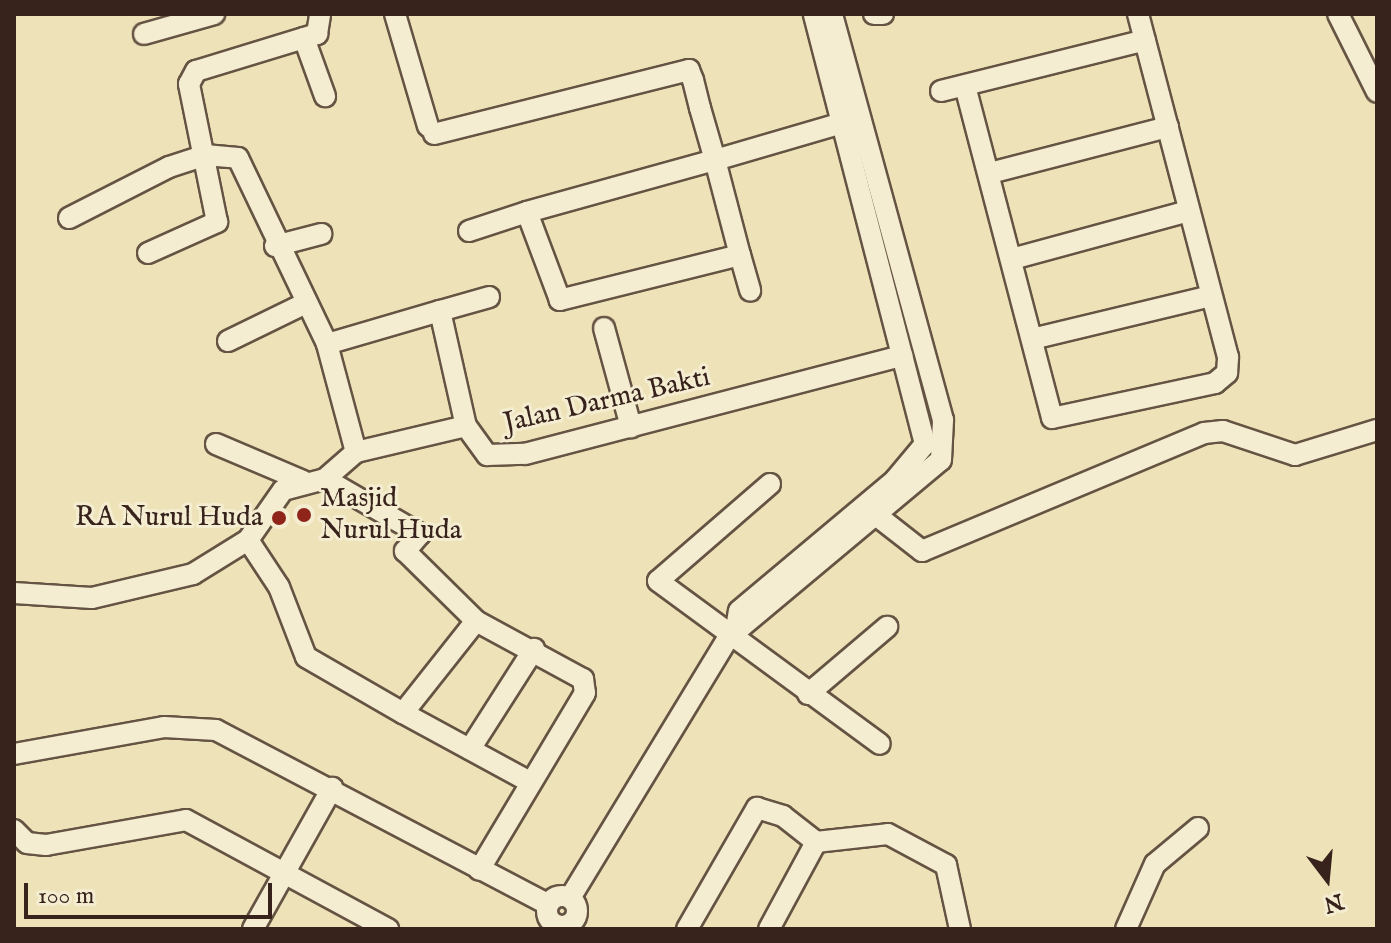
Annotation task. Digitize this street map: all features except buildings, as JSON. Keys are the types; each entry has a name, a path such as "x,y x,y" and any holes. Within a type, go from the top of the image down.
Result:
{"street":[{"path":"144,34 214,14"},
{"path":"148,253 217,222 189,84 196,71 304,38 322,29 320,14"},
{"path":"395,14 431,130 682,69 693,80 750,291"},
{"path":"569,926 570,898 733,633 752,624 869,510 922,455 925,444 839,124 814,14"},
{"path":"832,14 894,226 946,440 931,473 869,510"},
{"path":"874,14 883,14"},
{"path":"965,86 990,173 1049,414 1073,418 1222,379 1229,366 1138,14"},
{"path":"1338,14 1377,92"},
{"path":"304,38 325,96"},
{"path":"941,91 1145,40"},
{"path":"469,231 839,124"},
{"path":"990,173 1168,127"},
{"path":"69,218 118,198 122,186 205,155 238,158 253,179 275,246 327,344 356,452 325,479"},
{"path":"1012,259 1189,211"},
{"path":"527,212 560,300 740,255"},
{"path":"868,233 894,226"},
{"path":"275,246 321,234"},
{"path":"1032,339 1211,296"},
{"path":"327,344 489,297"},
{"path":"228,341 304,304"},
{"path":"440,311 466,426"},
{"path":"604,328 631,427"},
{"name":"Jalan Darma Bakti","path":"356,452 466,426 487,455 511,456 902,356"},
{"path":"869,510 922,551 1204,433 1223,431 1295,455 1377,430"},
{"path":"216,444 303,481"},
{"path":"14,593 57,600 147,589 213,564 248,540 283,490 303,481 325,479 420,534 405,551 476,621 579,675 586,688 479,870"},
{"path":"770,484 658,581 733,633 808,694 880,744"},
{"path":"248,540 279,587 306,657 530,782"},
{"path":"403,713 476,621"},
{"path":"808,694 887,627"},
{"path":"470,749 534,649"},
{"path":"14,754 197,726 332,788 479,870 548,904 569,926"},
{"path":"253,929 283,869 332,788"},
{"path":"687,929 757,808 783,816 816,842 888,834 926,848 946,865 960,929"},
{"path":"14,830 27,843 46,845 186,820 283,869 388,929"},
{"path":"1126,929 1155,864 1198,828"},
{"path":"769,929 816,842"},
{"path":"548,904 570,898"}],"place":[{"name":"Masjid Nurul Huda","path":"304,515"},
{"name":"RA Nurul Huda","path":"279,518"}]}
